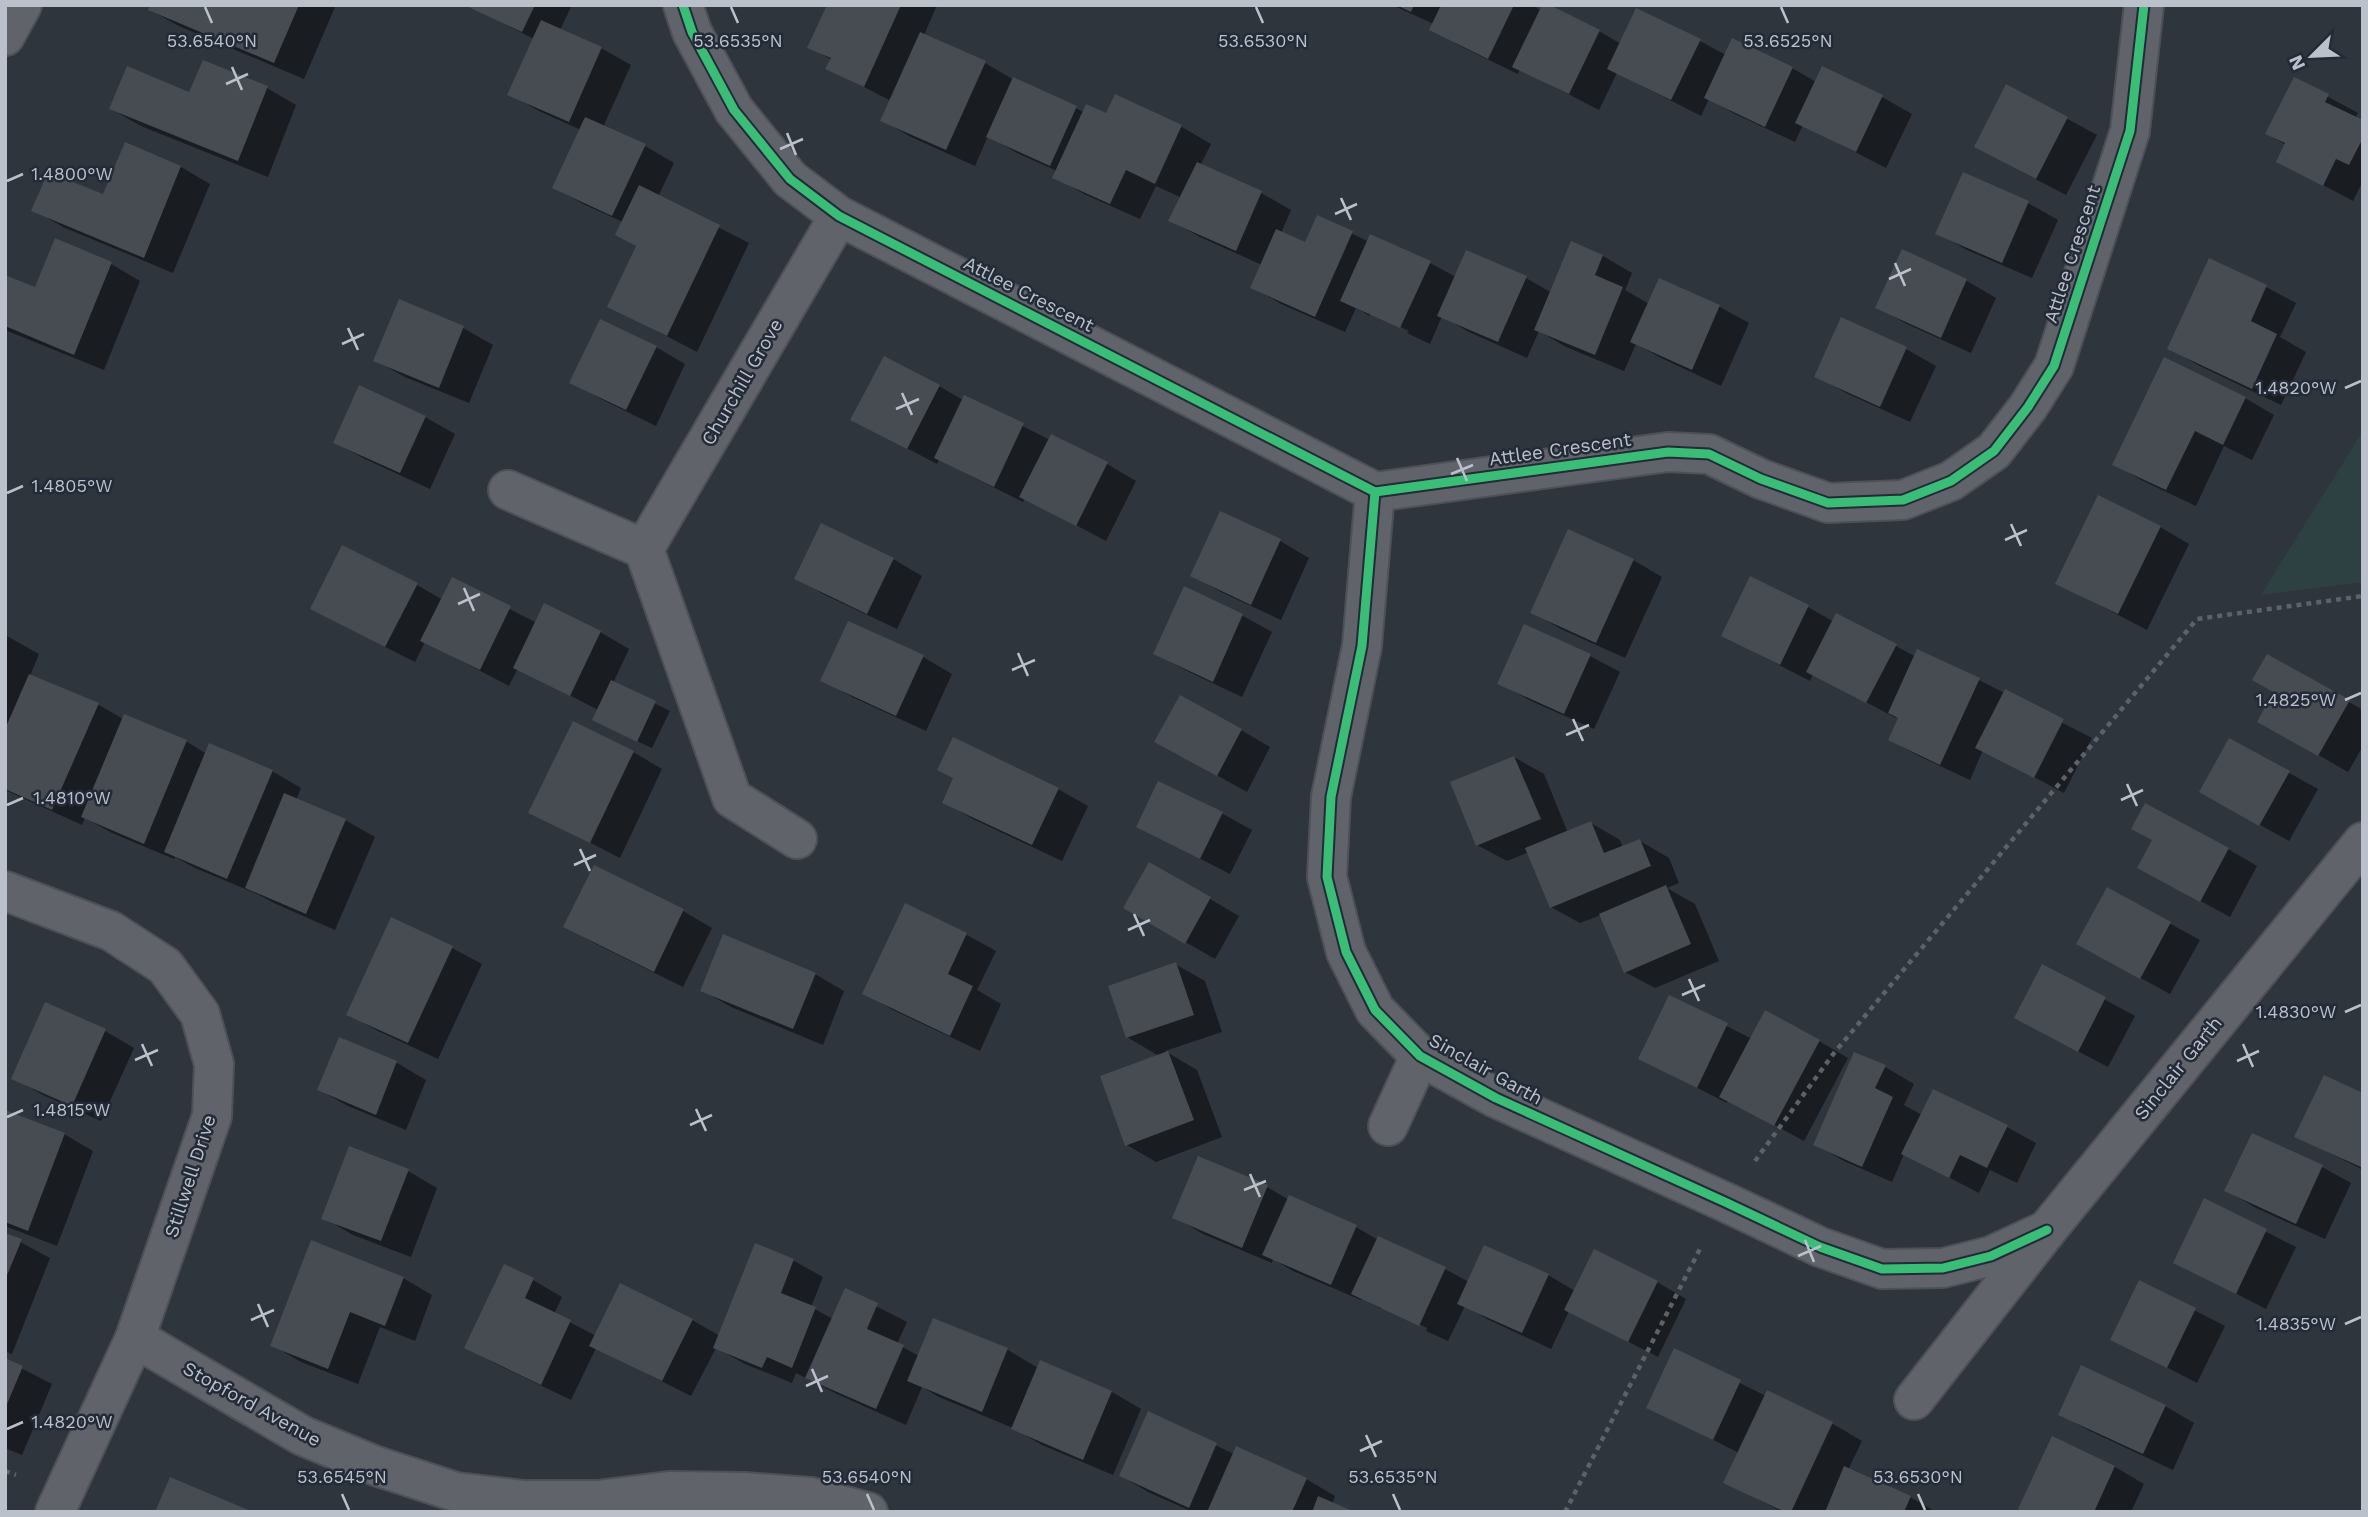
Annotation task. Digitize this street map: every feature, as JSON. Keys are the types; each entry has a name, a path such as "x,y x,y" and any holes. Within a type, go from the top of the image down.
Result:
{"street":[{"path":"5,36 22,5"},
{"name":"Attlee Crescent","path":"683,5 692,32 733,110 790,179 839,216 1375,492 1668,452 1709,454 1761,479 1828,503 1903,500 1951,481 1994,451 2028,407 2054,366 2130,131 2144,5"},
{"name":"Churchill Grove","path":"644,549 839,216"},
{"path":"508,490 644,549 732,798 797,839"},
{"name":"Sinclair Garth","path":"1375,492 1362,646 1331,797 1327,877 1346,952 1375,1010 1420,1056 1496,1098 1820,1247 1882,1269 1944,1268 1991,1256 2047,1230"},
{"name":"Sinclair Garth","path":"1914,1400 2047,1230 2363,842"},
{"name":"Stillwell Drive","path":"5,891 111,931 165,966 200,1014 214,1064 212,1116 135,1338 55,1512"},
{"name":"Sinclair Garth","path":"1388,1126 1420,1056"},
{"name":"Stopford Avenue","path":"135,1338 303,1436 376,1466 456,1492 524,1500 598,1500 668,1491 744,1492 811,1497 867,1512"}],"path":[{"path":"1565,1512 1725,1202 1834,1053 2197,619 2363,596"}],"shaded area":[{"path":"2363,431 2363,582 2261,595"}],"building":[{"path":"150,5 299,5 274,63 148,10"},
{"path":"464,5 535,5 522,32"},
{"path":"827,5 901,5 864,87 825,69 831,58 807,48"},
{"path":"1396,5 1414,5 1411,12"},
{"path":"1441,5 1514,5 1488,59 1429,30"},
{"path":"1542,5 1550,5 1600,30 1569,94 1512,67"},
{"path":"1636,8 1701,39 1671,100 1607,69"},
{"path":"541,20 602,47 569,122 507,95"},
{"path":"920,32 986,61 946,150 880,121"},
{"path":"1732,38 1793,67 1765,127 1704,98"},
{"path":"203,60 268,86 238,161 109,109 127,66 189,92"},
{"path":"1822,66 1883,95 1856,152 1795,123"},
{"path":"1013,77 1077,106 1050,166 986,137"},
{"path":"2294,77 2329,94 2325,102 2363,120 2363,138 2349,165 2336,159 2323,186 2276,162 2285,143 2265,134"},
{"path":"2006,84 2068,117 2036,179 1974,147"},
{"path":"1115,94 1182,125 1155,184 1126,170 1110,204 1052,178 1086,104 1106,113"},
{"path":"585,117 646,144 612,216 552,188"},
{"path":"125,142 181,166 144,258 31,211 48,172 103,194"},
{"path":"1197,162 1262,191 1236,251 1168,221"},
{"path":"1963,172 2029,201 2002,263 1935,234"},
{"path":"639,185 720,225 667,336 607,307 636,246 615,235"},
{"path":"1317,215 1353,231 1315,317 1250,288 1276,229 1305,242"},
{"path":"1370,234 1431,261 1400,328 1340,301"},
{"path":"55,238 112,262 74,355 5,326 5,275 35,287"},
{"path":"1571,241 1603,255 1595,275 1623,287 1595,355 1534,330"},
{"path":"1902,249 1967,279 1941,338 1875,308"},
{"path":"1466,250 1527,276 1498,342 1437,316"},
{"path":"2209,258 2267,285 2251,321 2277,334 2252,389 2167,349"},
{"path":"1659,278 1720,305 1692,370 1630,342"},
{"path":"399,299 464,326 439,388 373,361"},
{"path":"1841,317 1907,347 1880,407 1814,377"},
{"path":"600,319 657,346 626,410 569,383"},
{"path":"884,356 940,385 907,449 850,420"},
{"path":"2164,357 2246,397 2223,445 2195,431 2166,490 2112,465"},
{"path":"359,385 426,416 400,473 333,443"},
{"path":"964,395 1024,423 994,487 934,458"},
{"path":"1051,434 1108,462 1076,526 1019,497"},
{"path":"2098,495 2161,526 2118,614 2055,584"},
{"path":"1220,511 1281,539 1251,605 1190,576"},
{"path":"821,523 894,558 867,614 794,579"},
{"path":"1568,529 1634,559 1596,643 1530,613"},
{"path":"342,545 418,583 385,647 310,609"},
{"path":"1750,576 1809,605 1780,665 1721,636"},
{"path":"452,577 511,606 480,670 420,641"},
{"path":"1184,586 1243,614 1213,682 1153,654"},
{"path":"544,603 601,631 570,696 513,668"},
{"path":"1836,613 1897,644 1866,703 1806,672"},
{"path":"848,621 924,655 896,716 820,681"},
{"path":"1524,624 1591,654 1564,714 1497,684"},
{"path":"1917,649 1980,678 1940,765 1888,740 1898,718 1888,713"},
{"path":"2267,654 2350,700 2318,756 2257,722 2273,692 2252,680"},
{"path":"29,674 99,703 52,810 5,789 5,729"},
{"path":"611,680 656,701 637,742 592,720"},
{"path":"2005,689 2064,719 2034,778 1975,748"},
{"path":"1180,695 1242,729 1217,776 1154,742"},
{"path":"124,714 187,740 144,844 81,817"},
{"path":"573,721 634,751 590,843 528,813"},
{"path":"953,737 1059,788 1032,845 942,803 953,778 937,770"},
{"path":"2229,738 2290,771 2259,826 2199,792"},
{"path":"209,743 273,770 227,879 164,852"},
{"path":"1514,756 1541,819 1476,846 1450,782"},
{"path":"1158,781 1223,812 1200,859 1136,827"},
{"path":"284,793 346,819 306,914 245,888"},
{"path":"2145,803 2229,848 2200,902 2137,868 2152,840 2131,829"},
{"path":"1591,821 1604,853 1640,839 1651,866 1550,908 1525,848"},
{"path":"1149,862 1211,897 1185,944 1123,908"},
{"path":"594,865 684,909 654,972 563,927"},
{"path":"1666,885 1691,944 1624,973 1599,914"},
{"path":"2107,887 2171,922 2140,979 2076,944"},
{"path":"905,903 967,933 948,974 973,986 950,1036 862,994"},
{"path":"391,917 453,946 408,1043 346,1015"},
{"path":"723,934 816,973 793,1029 700,991"},
{"path":"1176,962 1194,1015 1126,1038 1108,986"},
{"path":"2042,964 2106,997 2078,1052 2014,1018"},
{"path":"1669,995 1728,1023 1697,1088 1638,1059"},
{"path":"45,1002 106,1029 72,1106 11,1079"},
{"path":"1765,1010 1820,1040 1774,1126 1719,1097"},
{"path":"339,1037 397,1061 376,1115 317,1090"},
{"path":"1168,1051 1194,1120 1125,1146 1100,1076"},
{"path":"1854,1052 1886,1065 1875,1088 1893,1097 1862,1167 1813,1145"},
{"path":"2324,1075 2363,1093 2363,1168 2294,1137"},
{"path":"1933,1089 2008,1125 1987,1168 1960,1155 1949,1178 1901,1154"},
{"path":"5,1110 65,1133 28,1231 5,1222"},
{"path":"2252,1133 2323,1165 2296,1224 2224,1191"},
{"path":"349,1146 409,1169 381,1241 321,1219"},
{"path":"1198,1156 1268,1185 1242,1248 1172,1218"},
{"path":"1289,1195 1357,1225 1331,1285 1262,1255"},
{"path":"2204,1198 2267,1229 2236,1294 2173,1263"},
{"path":"5,1233 22,1239 5,1280"},
{"path":"1378,1236 1446,1267 1419,1326 1351,1294"},
{"path":"311,1240 404,1277 385,1326 350,1312 328,1369 270,1346"},
{"path":"755,1243 794,1259 781,1293 816,1307 792,1368 767,1357 762,1368 713,1348"},
{"path":"1484,1245 1549,1274 1522,1333 1457,1304"},
{"path":"1594,1249 1658,1281 1628,1342 1564,1310"},
{"path":"504,1264 534,1278 525,1298 571,1320 541,1385 464,1348"},
{"path":"2139,1280 2196,1308 2167,1368 2110,1340"},
{"path":"620,1283 693,1319 662,1381 589,1346"},
{"path":"845,1288 878,1303 867,1329 904,1345 876,1409 805,1378"},
{"path":"933,1318 1008,1348 982,1412 907,1381"},
{"path":"1674,1348 1741,1380 1713,1440 1646,1408"},
{"path":"5,1358 23,1366 5,1409"},
{"path":"1040,1360 1112,1391 1083,1460 1011,1429"},
{"path":"2081,1365 2166,1405 2143,1454 2058,1415"},
{"path":"1767,1390 1833,1422 1791,1512 1785,1512 1723,1483"},
{"path":"1148,1411 1217,1443 1189,1508 1119,1476"},
{"path":"2052,1436 2115,1466 2094,1512 2024,1512 2018,1509"},
{"path":"1236,1446 1307,1478 1292,1512 1207,1512"},
{"path":"1844,1466 1911,1496 1904,1512 1825,1512"},
{"path":"170,1477 253,1512 155,1512"},
{"path":"1318,1496 1355,1512 1312,1512"}],"cycle path":[{"path":"683,5 692,32 734,110 790,179 839,216 1375,492 1668,452 1709,454 1761,479 1828,503 1903,500 1951,481 1994,451 2028,407 2054,366 2130,131 2144,5"},
{"path":"1375,492 1362,646 1331,797 1327,877 1346,952 1375,1010 1420,1056 1496,1098 1820,1247 1882,1269 1943,1268 1991,1256 2047,1230"}]}
